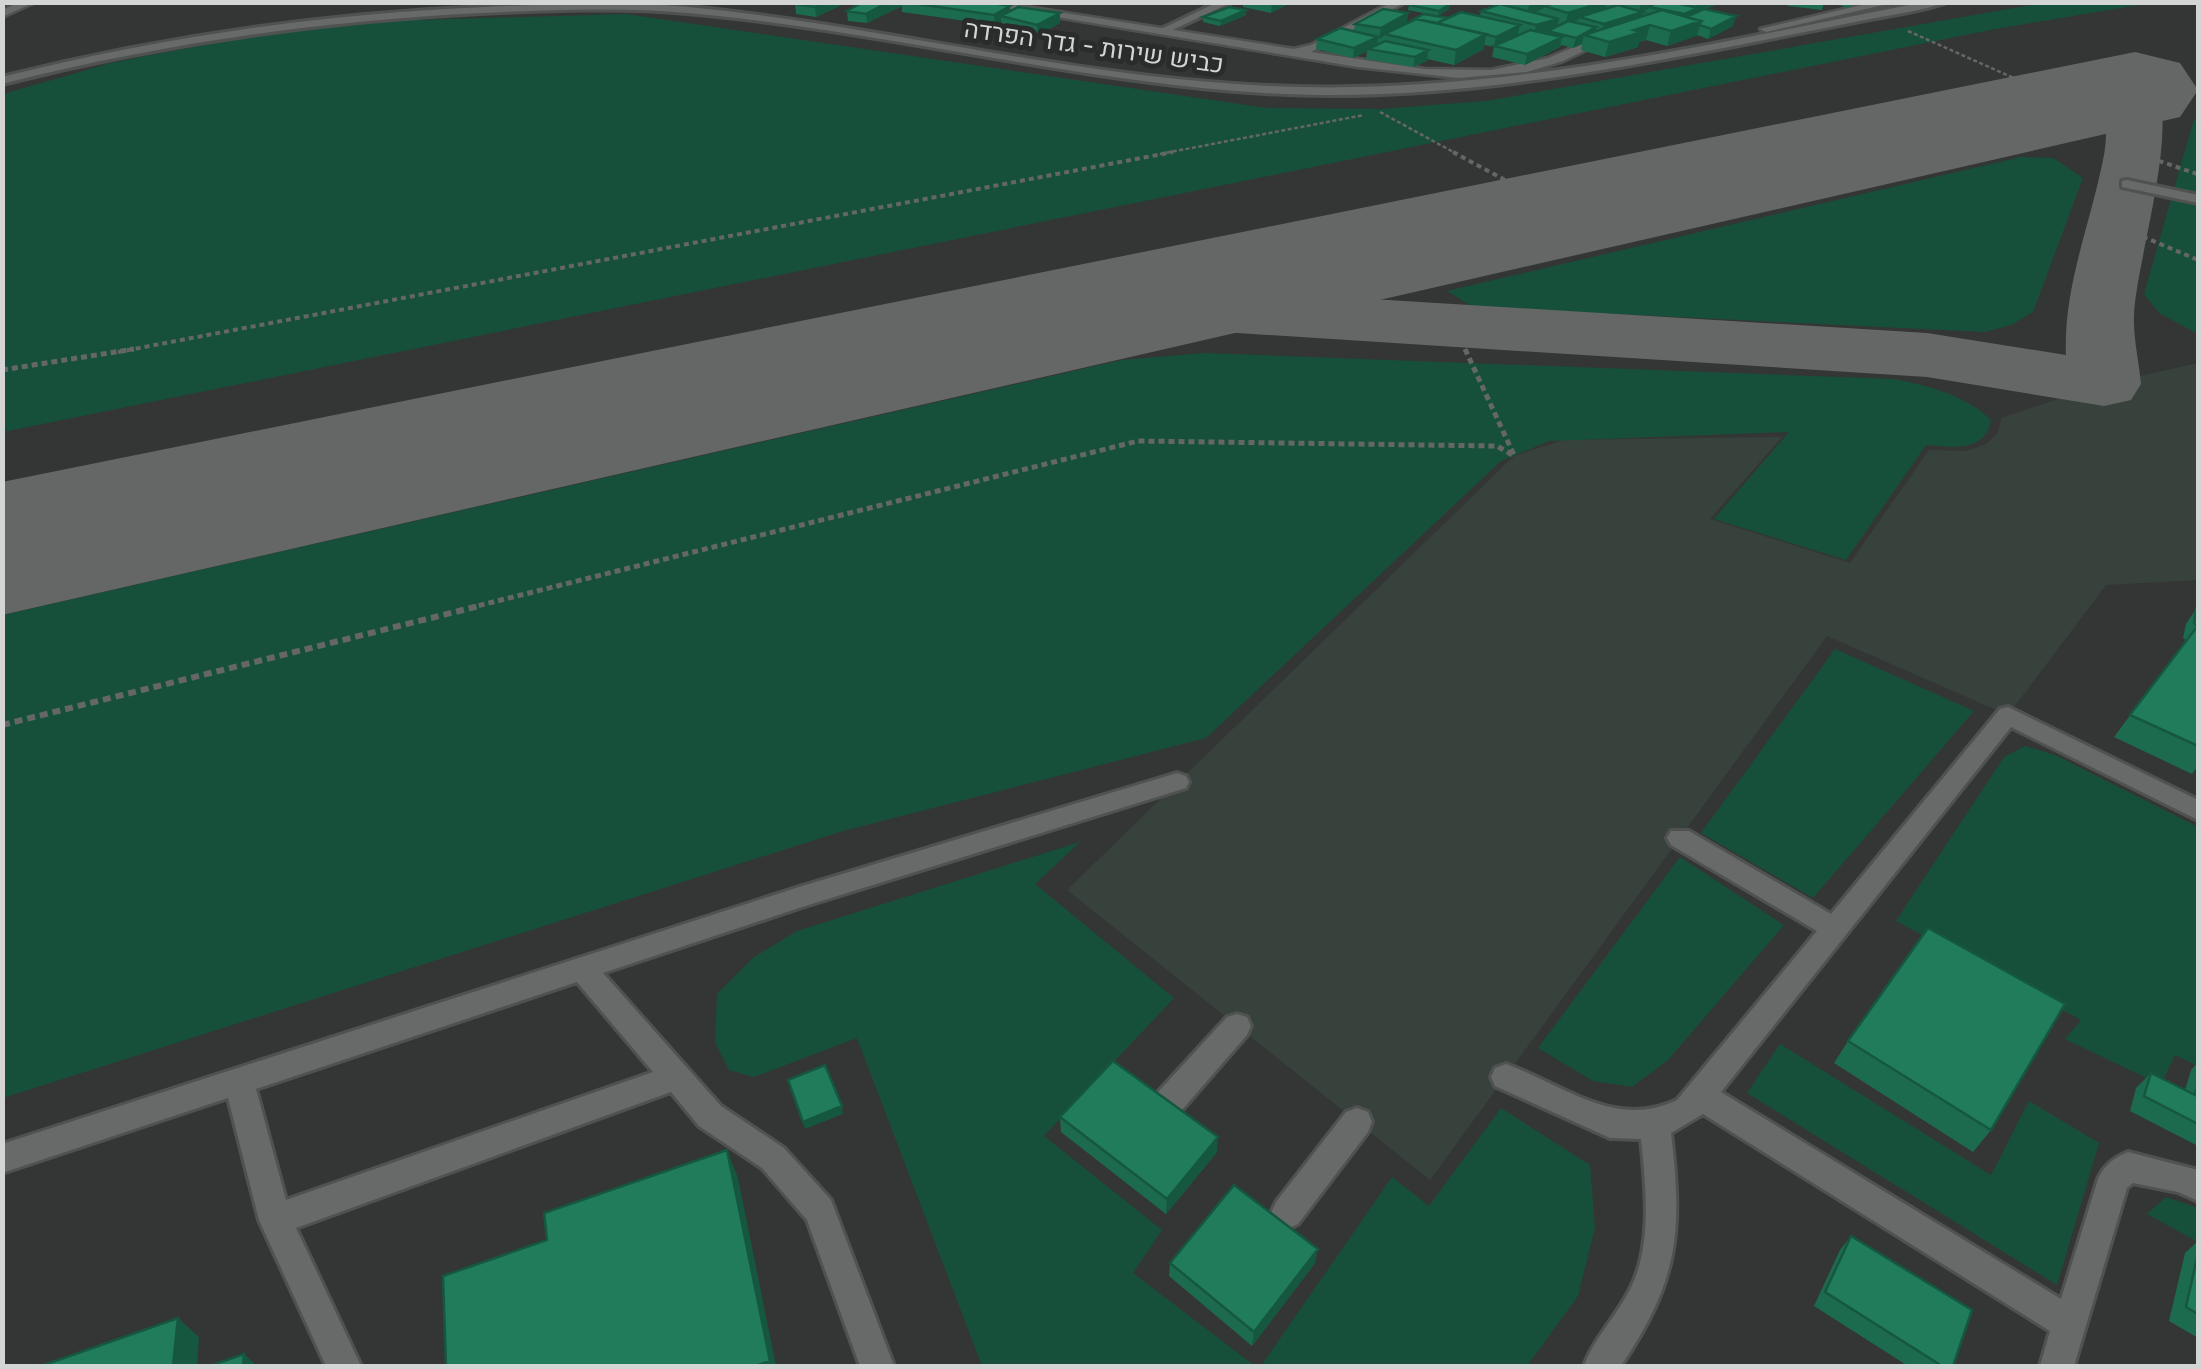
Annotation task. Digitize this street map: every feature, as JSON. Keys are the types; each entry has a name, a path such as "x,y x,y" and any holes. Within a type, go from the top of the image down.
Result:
{"street":[{"path":"2,14 30,2"},
{"path":"972,2 1383,68 1496,72 1550,62 1622,32"},
{"path":"1294,52 1315,48 1401,2"},
{"path":"1766,29 1891,2"}],"lane":[{"path":"1160,32 1227,2"},
{"name":"כביש שירות - גדר הפרדה","path":"2,81 138,49 248,29 389,12 508,5 680,10 1173,82 1319,91 1477,86 1766,40 1942,2"},
{"path":"2127,184 2198,199"},
{"path":"1506,1076 1610,1124 1655,1126 1688,1110 2008,715 2198,811"},
{"path":"2,1159 582,968 1178,782"},
{"path":"1680,838 1835,929"},
{"path":"582,968 710,1116 773,1158 820,1212 878,1366"},
{"path":"1170,1100 1237,1026"},
{"path":"276,1220 677,1078"},
{"path":"239,1081 276,1220 344,1366"},
{"path":"1700,1096 2070,1324"},
{"path":"1287,1213 1358,1122"},
{"path":"1601,1366 1648,1289 1658,1250 1664,1208 1655,1126"},
{"path":"2056,1366 2114,1180 2128,1167 2182,1178 2198,1186"}],"path":[{"path":"1868,18 1943,44 2016,79"},
{"path":"2,370 148,347 1380,112 1568,214"},
{"path":"2134,152 2198,174"},
{"path":"2118,226 2198,260"},
{"path":"2,725 1138,441 1497,446 1514,456 1454,325"}],"shaded area":[{"path":"2198,363 2198,580 2106,585 2008,715 1827,636 1430,1180 1067,890 1514,456 1564,440 1782,437 1710,519 1850,563 1929,450 1967,451 1986,444 1998,433 2001,418 2104,384"}],"green space":[{"path":"2042,3 2150,3 1990,30 3,432 3,94 111,63 245,37 382,21 626,14 1267,108 1380,109 1486,101"},
{"path":"2194,119 2198,120 2198,334 2159,313 2144,294"},
{"path":"2021,157 2053,158 2083,178 2033,312 2011,325 1985,332 1473,307 1447,291"},
{"path":"1204,353 1894,379 1958,398 1991,420 1988,431 1975,443 1956,447 1926,445 1846,560 1714,519 1789,432 1549,441 1501,461 1206,738 843,831 3,1098 3,615 1122,360"},
{"path":"1835,649 1974,711 1813,898 1701,833"},
{"path":"2025,746 2055,755 2198,827 2198,1066 2175,1055 2161,1085 2065,1039 2081,1020 1896,921 2004,757"},
{"path":"1080,842 1035,884 1174,998 1044,1136 1162,1230 1133,1273 1255,1366 982,1366 857,1038 754,1077 729,1070 715,1042 717,994 754,957 797,931"},
{"path":"1680,857 1784,925 1668,1060 1632,1087 1593,1081 1538,1048"},
{"path":"1780,1044 1991,1175 2029,1101 2099,1143 2057,1285 1747,1093"},
{"path":"1501,1108 1590,1165 1595,1228 1578,1296 1527,1366 1261,1366 1392,1177 1429,1206"},
{"path":"2166,1197 2198,1208 2198,1242 2147,1214"}],"building":[{"path":"826,2 815,7 795,4"},
{"path":"863,2 888,2 866,14 847,11"},
{"path":"904,2 987,2 1010,6 994,15"},
{"path":"1558,2 1604,2 1568,13 1544,6"},
{"path":"1658,2 1698,8 1685,14 1649,7"},
{"path":"1450,4 1439,11 1409,5"},
{"path":"1500,4 1559,19 1536,25 1481,11"},
{"path":"1618,5 1643,12 1604,24 1579,17"},
{"path":"1018,7 1060,13 1037,25 1001,16"},
{"path":"1229,7 1246,10 1221,21 1203,17"},
{"path":"1383,9 1408,13 1381,28 1355,24"},
{"path":"1704,9 1736,16 1711,29 1686,17"},
{"path":"1662,10 1701,21 1671,31 1650,25 1634,30 1642,32 1609,42 1584,35"},
{"path":"1461,12 1520,25 1496,37 1437,23"},
{"path":"1424,14 1448,18 1437,23 1410,21"},
{"path":"1416,19 1486,34 1456,50 1384,34"},
{"path":"1568,21 1596,27 1576,38 1547,31"},
{"path":"1340,28 1378,37 1354,48 1317,39"},
{"path":"1530,30 1562,37 1527,54 1494,46"},
{"path":"1385,41 1428,50 1415,57 1368,49"},
{"path":"2198,629 2198,746 2130,715"},
{"path":"1928,928 2065,1004 1991,1130 1848,1041"},
{"path":"1113,1061 1218,1137 1167,1199 1060,1117"},
{"path":"825,1065 842,1106 803,1122 788,1080"},
{"path":"2151,1073 2195,1095 2198,1082 2198,1124 2144,1096"},
{"path":"727,1150 770,1361 755,1366 446,1366 443,1276 547,1240 544,1213"},
{"path":"1234,1185 1318,1249 1254,1332 1170,1263"},
{"path":"1851,1236 1972,1310 1953,1366 1942,1366 1825,1292"},
{"path":"2198,1253 2198,1314 2186,1307"},
{"path":"178,1318 173,1366 41,1366"},
{"path":"244,1354 243,1366 210,1366"}],"taxiway":[{"path":"1144,306 1927,355 2104,384 2099,316 2133,152 2135,90"}],"runway":[{"path":"2,549 2135,90"}]}
